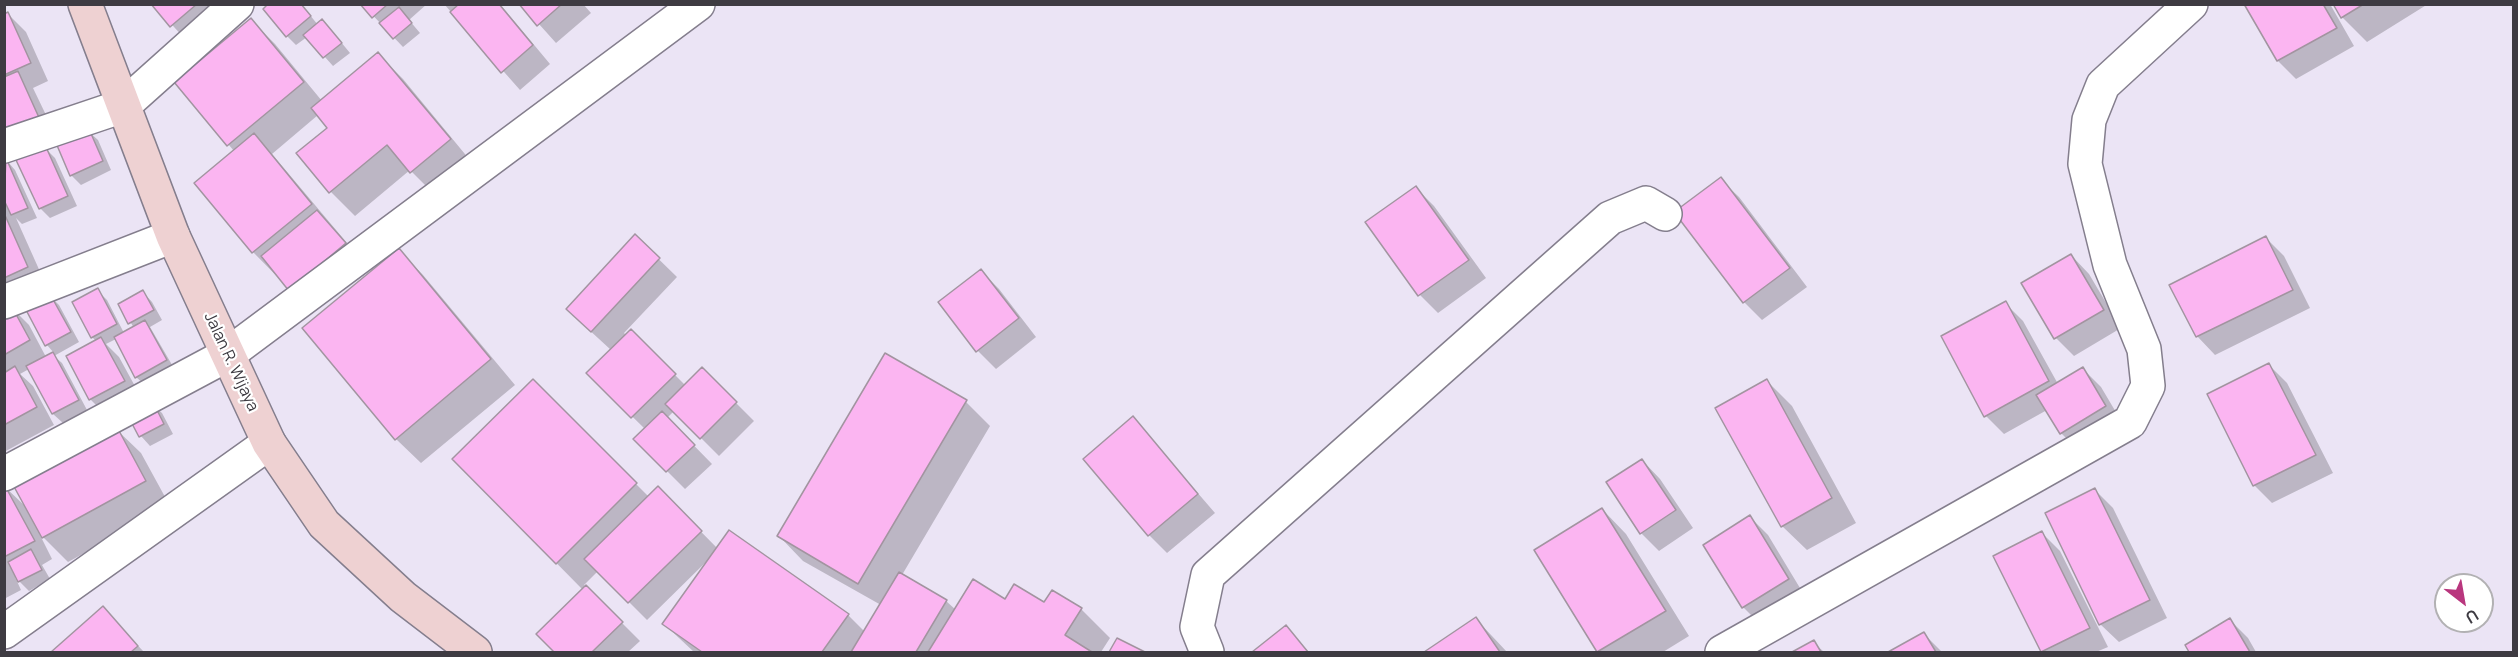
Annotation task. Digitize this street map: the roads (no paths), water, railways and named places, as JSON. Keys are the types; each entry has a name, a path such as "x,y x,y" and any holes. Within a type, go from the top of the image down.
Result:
{"street":[{"name":"Jalan R. Wijaya","path":"85,4 173,236 269,443 324,524 403,597 476,652"},
{"path":"4,146 123,106 237,4"},
{"path":"4,474 228,355 698,4"},
{"path":"1722,652 2130,422 2148,386 2144,350 2110,265 2085,164 2089,120 2103,85 2192,4"},
{"path":"1207,652 1197,627 1209,575 1610,218 1646,203 1665,214"},
{"path":"4,302 173,236"},
{"path":"4,632 269,443"}]}
